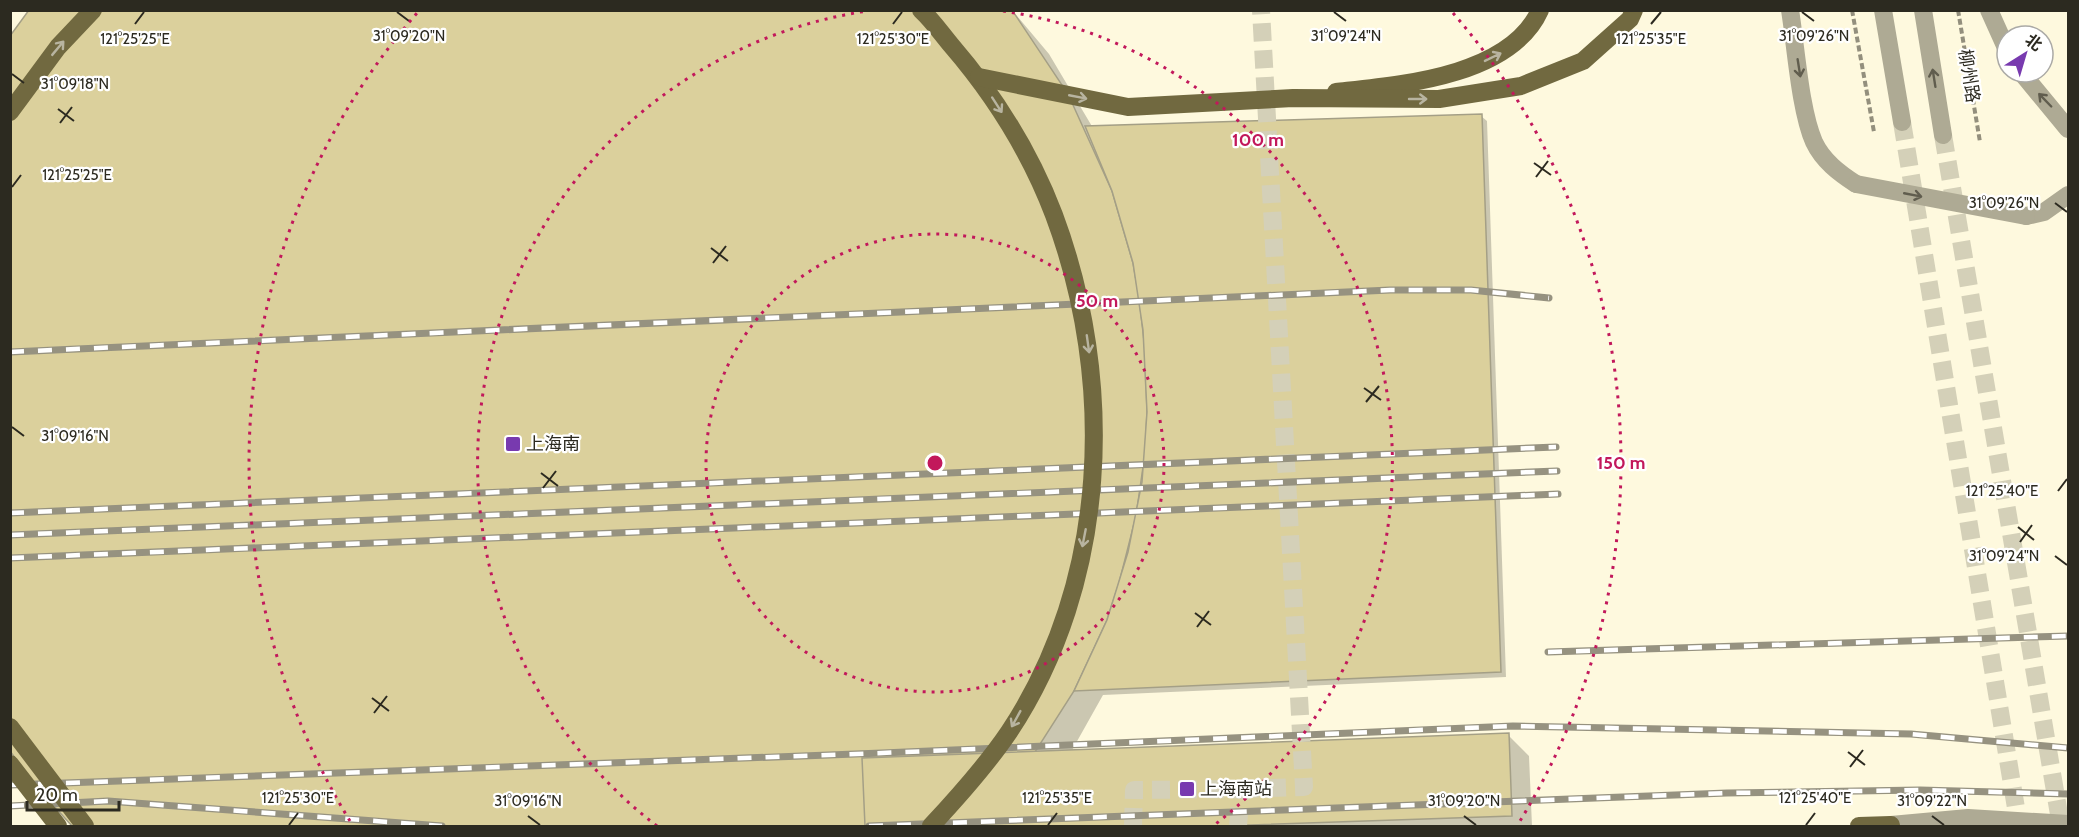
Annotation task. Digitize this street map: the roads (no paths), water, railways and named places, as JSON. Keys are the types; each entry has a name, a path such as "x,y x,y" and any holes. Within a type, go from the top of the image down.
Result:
{"main road":[{"path":"10,112 58,47 93,10"},
{"path":"921,10 979,77 1043,186 1066,248 1086,327 1094,381 1092,483 1085,536 1070,597 1035,684 997,748 971,784 931,826"},
{"path":"1293,98 1430,81 1498,56 1534,22 1540,10"},
{"path":"979,77 1128,107 1293,98 1439,99 1521,86 1583,61 1630,19 1634,10"},
{"path":"10,727 85,826"},
{"path":"10,764 58,826"},
{"path":"1858,826 1891,825"}],"street":[{"path":"1790,10 1808,119 1815,143 1832,168 1856,184 2026,216 2044,212 2068,195"},
{"path":"1883,10 1902,122"},
{"name":"柳州路","path":"1923,10 1943,135"},
{"path":"1989,10 1995,24"},
{"path":"2031,84 2068,129"},
{"path":"1891,825 1926,824 1968,818 2068,824"}],"tunnel":[{"path":"1241,789 1304,787 1261,10"},
{"path":"1902,122 2019,826"},
{"path":"1943,135 2061,826"},
{"path":"1133,826 1134,790 1241,789 1238,826"}],"railway":[{"path":"10,352 1390,290 1471,290 1549,298"},
{"path":"10,513 1556,447"},
{"path":"10,535 1557,471"},
{"path":"10,558 1558,494"},
{"path":"1548,652 2068,636"},
{"path":"10,785 882,753 1513,726 1911,734 2068,748"},
{"path":"869,826 1727,793 1920,790 2068,794"},
{"path":"10,806 108,801 442,826"}],"place":[{"name":"上海南","path":"513,444"},
{"name":"上海南站","path":"1187,789"}]}
